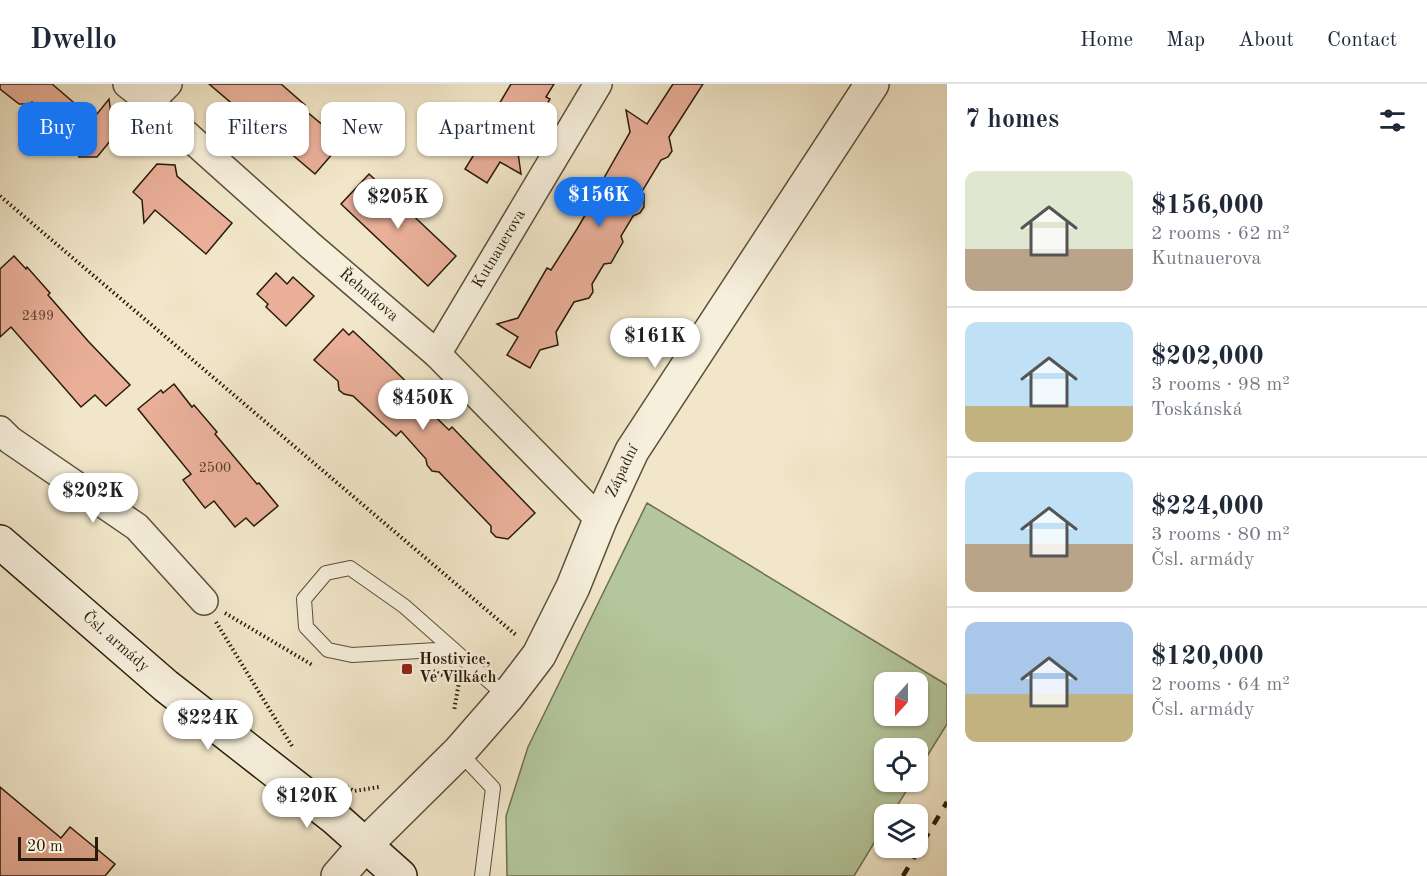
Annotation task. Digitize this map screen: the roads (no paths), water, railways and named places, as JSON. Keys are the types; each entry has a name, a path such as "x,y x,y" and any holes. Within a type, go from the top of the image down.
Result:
{"street":[{"name":"Řehníkova","path":"127,84 159,93 311,246 437,354 600,520"},
{"name":"Kutnauerova","path":"437,354 598,84"},
{"name":"Západní","path":"338,876 365,845 459,752 507,697 539,655 573,587 600,520 632,451 872,84"},
{"path":"0,430 10,440 137,527 204,601"},
{"name":"Čsl. armády","path":"0,542 166,686 285,780 400,876"}],"lane":[{"path":"453,649 351,655 328,650 306,627 304,598 326,573 350,568 404,606 453,649 507,697"},
{"path":"459,752 493,788 482,876"}],"railway":[{"path":"903,876 947,802"}],"place":[{"name":"Hostivice, Ve Vilkách","path":"407,669"}]}
